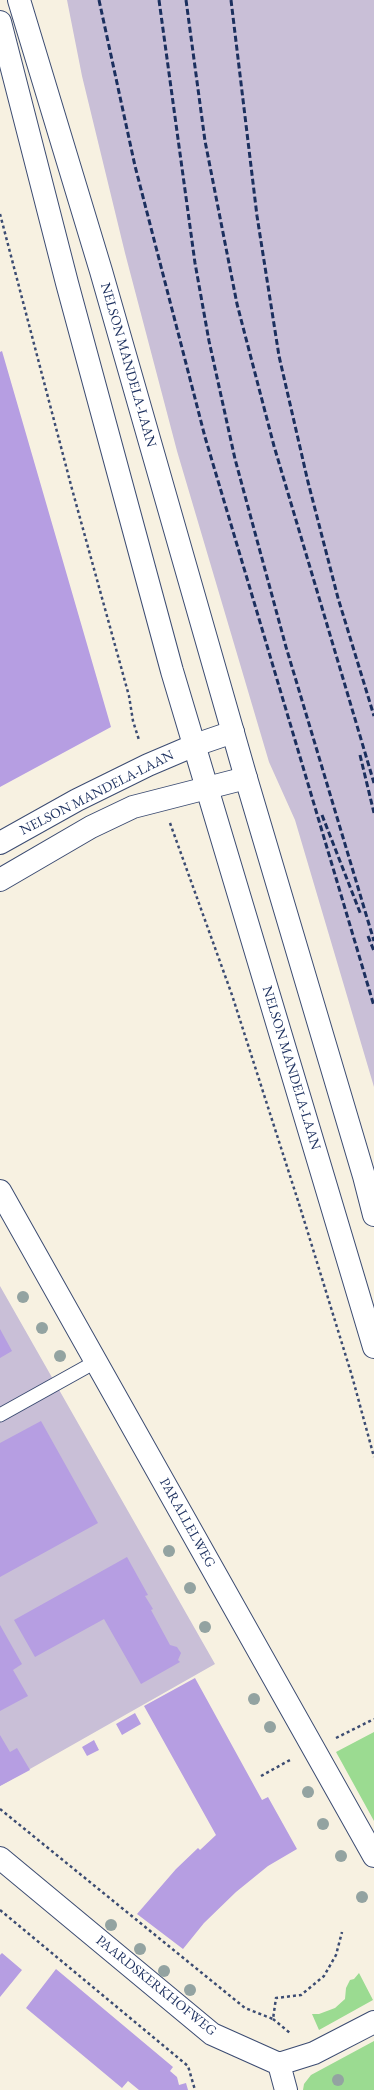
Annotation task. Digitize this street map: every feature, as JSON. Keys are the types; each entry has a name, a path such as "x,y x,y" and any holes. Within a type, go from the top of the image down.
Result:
{"main road":[{"name":"NELSON MANDELA-LAAN","path":"19,0 101,271 246,778 364,1176 374,1215"},
{"name":"NELSON MANDELA-LAAN","path":"0,22 69,291 172,672 195,744 374,1347"},
{"name":"NELSON MANDELA-LAAN","path":"0,843 77,800 148,765 195,744 233,732"},
{"name":"NELSON MANDELA-LAAN","path":"0,880 92,827 133,807 161,798 246,778"},
{"name":"PARALLELWEG","path":"0,1191 97,1361 374,1856"},
{"name":"PAARDSKERKHOFWEG","path":"0,1858 212,2034 279,2064"},
{"path":"286,2090 279,2064 314,2053 374,2022"}],"lane":[{"path":"0,1415 97,1361"}],"path":[{"path":"0,214 72,488 129,696 133,721 148,765"},
{"path":"161,798 232,994 352,1376 374,1457"},
{"path":"0,1809 245,2008 273,2019 276,1998 301,1995 324,1976 336,1955 342,1932"},
{"path":"0,1910 188,2066 195,2090"}],"shaded area":[{"path":"67,0 374,0 374,1087 295,820 269,762 177,451 125,253 82,76"},
{"path":"0,1286 215,1664 0,1786"}],"green space":[{"path":"374,1732 374,1821 336,1752"},
{"path":"359,1973 373,2000 319,2030 312,2014 319,2014 335,2008 345,1999 346,1988 350,1980 354,1979"},
{"path":"374,2041 374,2090 303,2090 304,2084 311,2075"}],"building":[{"path":"2,351 111,727 0,787 0,352"},
{"path":"0,1329 12,1351 0,1358"},
{"path":"41,1421 98,1523 0,1577 0,1443"},
{"path":"127,1557 148,1595 145,1596 153,1609 151,1610 170,1645 177,1647 181,1653 178,1660 180,1662 141,1684 104,1619 35,1657 14,1620"},
{"path":"0,1625 22,1664 13,1670 28,1696 0,1711"},
{"path":"195,1678 262,1800 268,1797 297,1849 268,1866 236,1892 204,1923 183,1949 137,1914 176,1869 198,1848 200,1850 216,1835 144,1706"},
{"path":"135,1713 141,1724 122,1735 116,1724"},
{"path":"0,1735 10,1752 17,1748 30,1770 0,1786"},
{"path":"94,1740 99,1750 87,1756 82,1747"},
{"path":"2,1953 22,1970 0,1997 0,1955"},
{"path":"56,1969 173,2067 170,2071 177,2077 179,2085 186,2083 188,2090 139,2090 128,2081 122,2088 26,2008"}],"railway":[{"path":"99,0 135,166 205,437 374,1006"},
{"path":"159,0 195,263 209,341 235,459 286,647 374,941"},
{"path":"186,0 205,141 237,304 274,446 374,783"},
{"path":"231,0 257,216 279,356 308,482 338,598 374,716"},
{"path":"360,755 374,813"},
{"path":"322,815 361,915"},
{"path":"368,936 374,951"}]}
